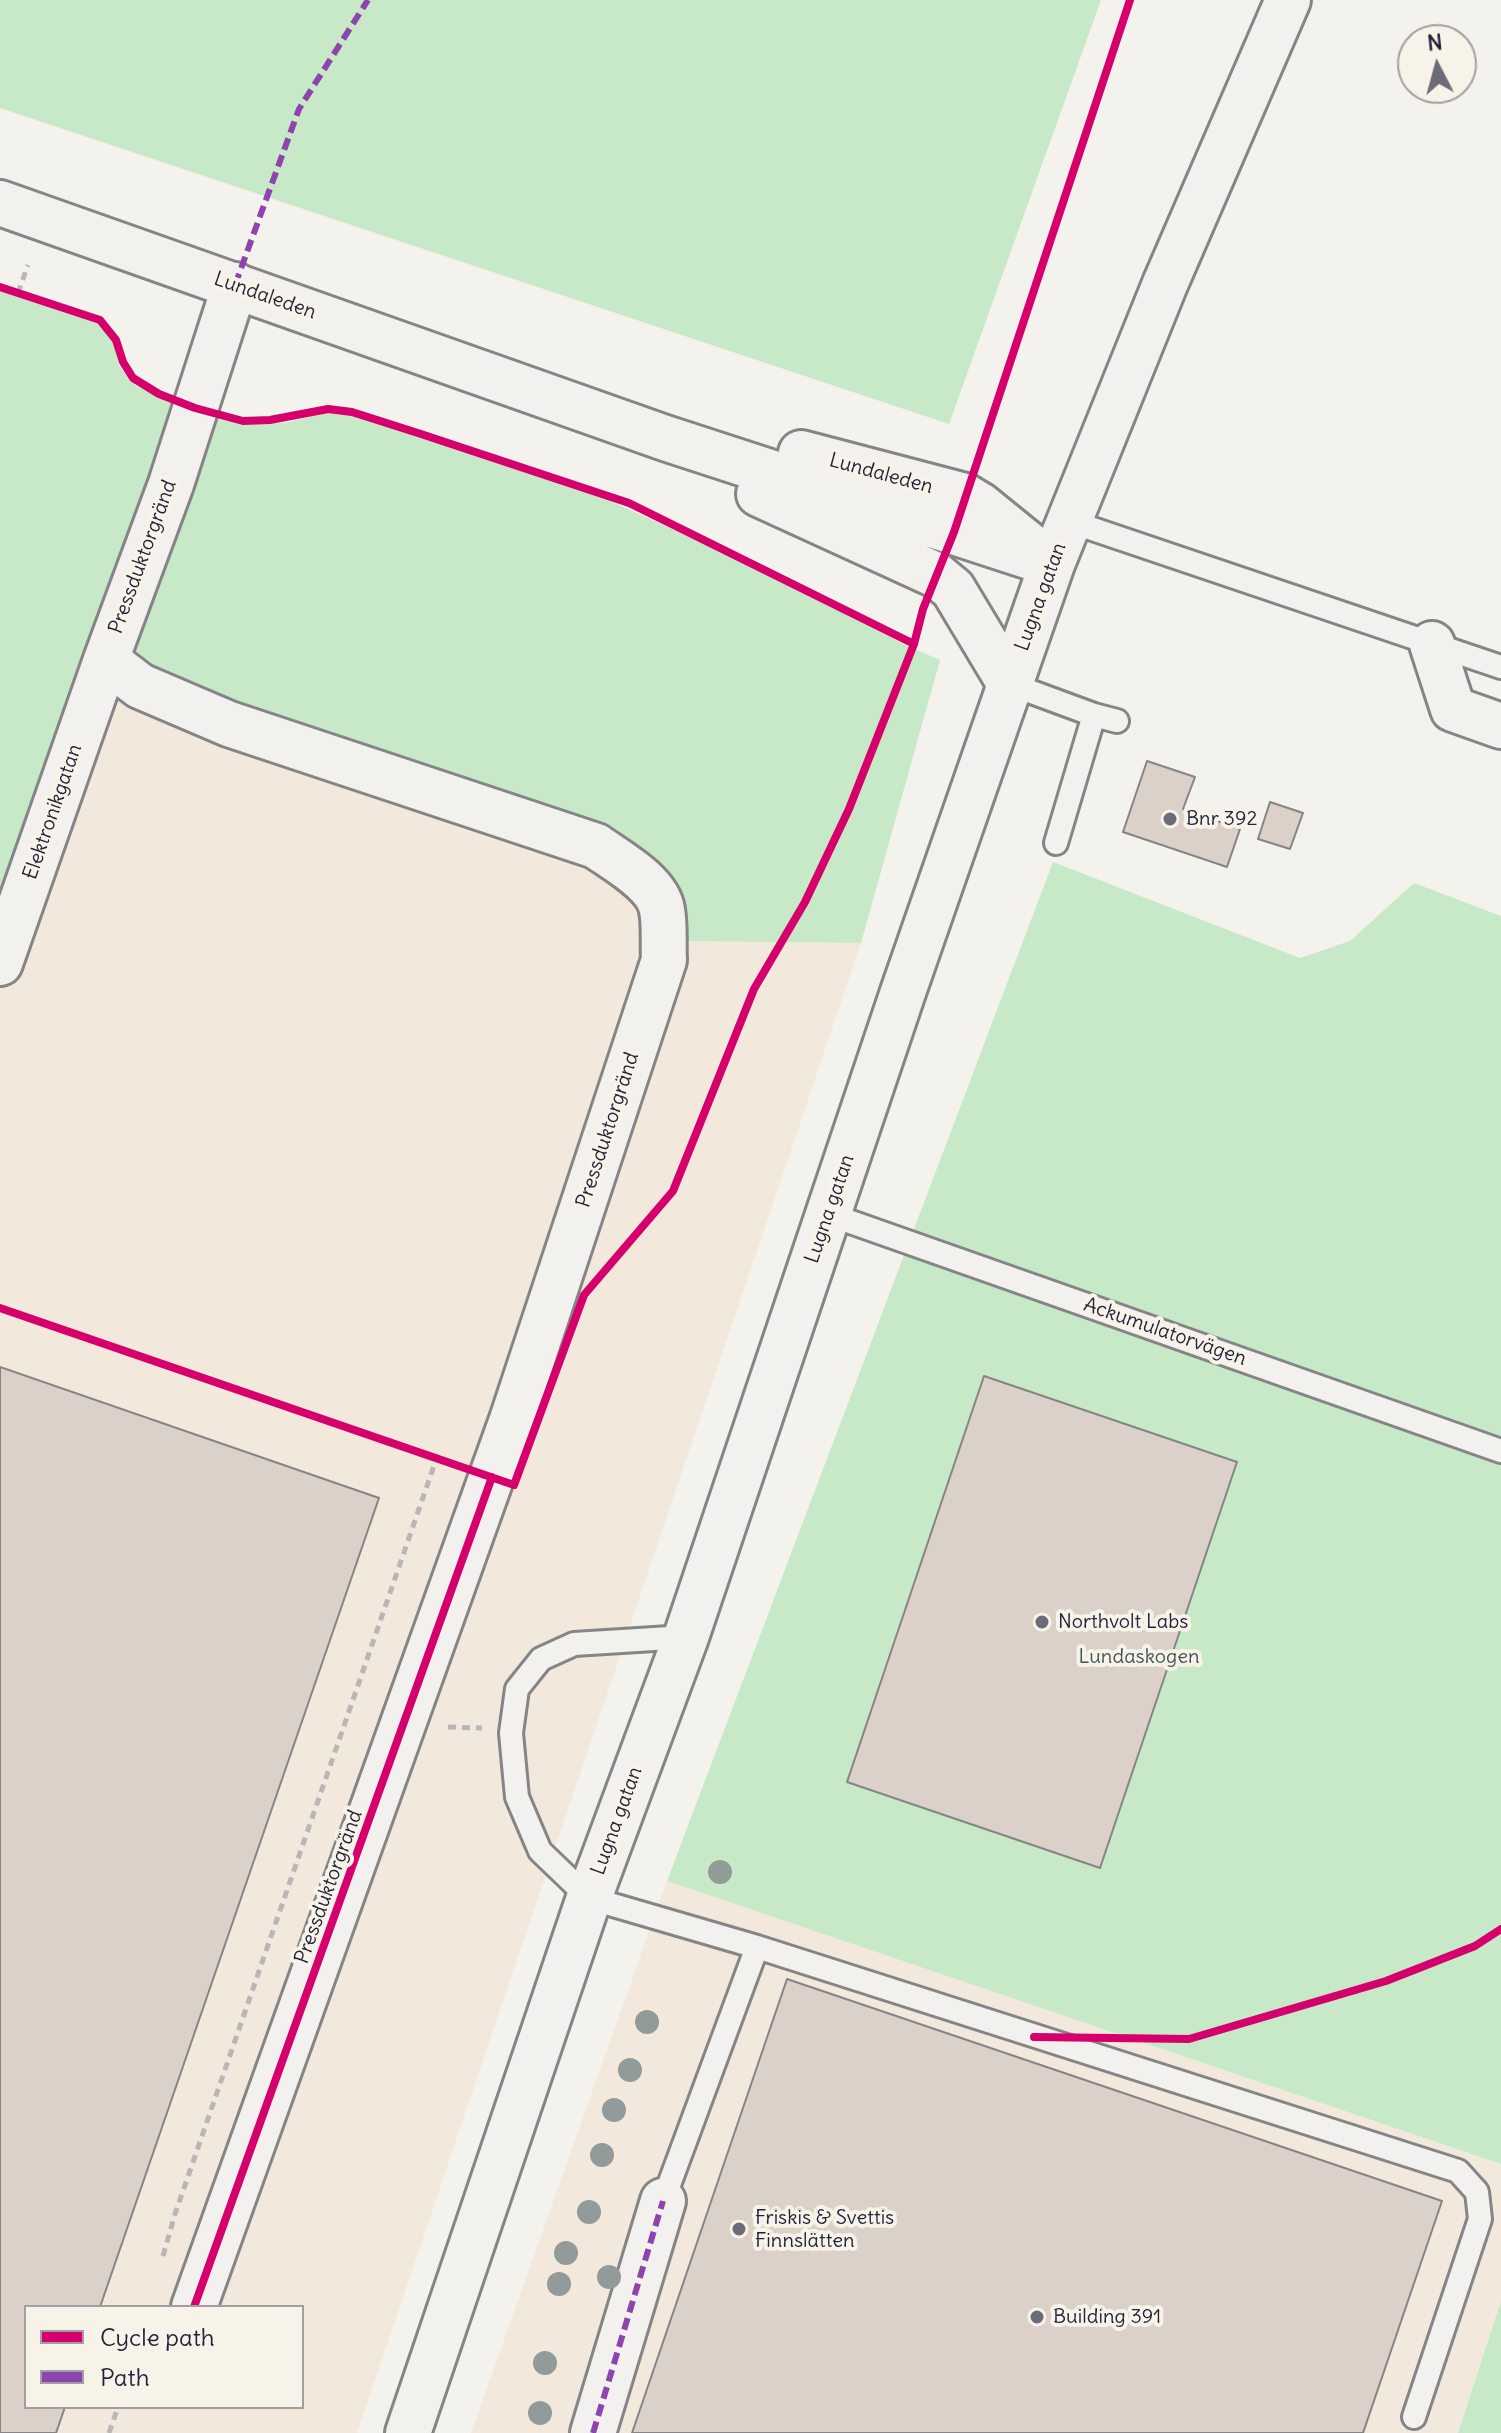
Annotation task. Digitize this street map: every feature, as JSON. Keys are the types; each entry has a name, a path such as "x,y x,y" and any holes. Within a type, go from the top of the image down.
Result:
{"main road":[{"name":"Lugna gatan","path":"408,2433 589,1898 686,1637 1052,564 1165,284 1288,0"},
{"name":"Lundaleden","path":"0,203 665,438 1052,564"},
{"name":"Pressduktorgränd","path":"195,2305 492,1477 664,960 659,900 641,877 596,846 229,724 140,686 106,660 171,484 235,285"},
{"name":"Lundaleden","path":"665,438 698,465 936,575 953,589 1010,684"},
{"path":"1432,644 1453,709 1501,726"},
{"name":"Elektronikgatan","path":"0,963 106,660"},
{"path":"593,2433 663,2201"}],"lane":[{"path":"1069,521 1501,667"},
{"path":"1010,684 1117,721"},
{"path":"1056,843 1094,715"},
{"name":"Ackumulatorvägen","path":"828,1214 1501,1451"},
{"path":"686,1637 574,1644 541,1659 517,1689 511,1733 517,1797 540,1851 589,1898 757,1947 1458,2171 1477,2192 1480,2219 1414,2417"},
{"path":"663,2201 757,1947"}],"path":[{"path":"28,265 14,291 32,298"},
{"path":"422,1452 492,1477"},
{"path":"159,2267 437,1457"},
{"path":"444,1727 488,1729"},
{"path":"109,2433 117,2409"}],"shaded area":[{"path":"104,672 608,842 663,941 861,943 357,2433 0,2433 0,964"},
{"name":"Building 391","path":"667,1881 1501,2164 1501,2301 1458,2433 471,2433"}],"green space":[{"path":"0,0 1101,0 949,424 0,108"},
{"path":"0,283 103,319 113,333 119,366 136,386 242,424 286,423 331,411 355,414 610,501 796,585 903,644 940,660 861,943 663,941 652,891 103,672 0,963"},
{"name":"Lundaskogen","path":"1053,862 1300,958 1350,941 1414,883 1501,916 1501,2164 667,1881"},
{"path":"1501,2301 1501,2433 1458,2433"}],"building":[{"name":"Bnr 392","path":"1147,761 1195,777 1183,809 1240,829 1227,867 1123,832"},
{"path":"1270,802 1303,813 1290,849 1258,839"},
{"path":"0,1367 379,1498 101,2305 24,2305 24,2409 64,2409 56,2433 0,2433"},
{"name":"Northvolt Labs","path":"984,1376 1237,1462 1100,1868 847,1782"},
{"name":"Building 391","path":"787,1979 1442,2201 1363,2433 632,2433"}],"marked path":[{"path":"235,285 299,109 368,0"},
{"path":"593,2433 663,2201"}],"cycle path":[{"path":"0,1308 514,1485 584,1295 673,1191 754,989 805,902 849,809 954,532 1130,0"},
{"path":"0,287 100,320 116,340 123,362 133,378 159,394 243,421 270,420 328,409 352,412 421,434 629,503 914,644"},
{"path":"195,2305 492,1477"},
{"path":"1034,2037 1189,2039 1386,1981 1475,1946 1501,1929"}],"place":[{"name":"Bnr 392","path":"1170,819"},
{"name":"Northvolt Labs","path":"1042,1622"},
{"name":"Friskis & Svettis Finnslätten","path":"739,2229"},
{"name":"Building 391","path":"1037,2317"}]}
